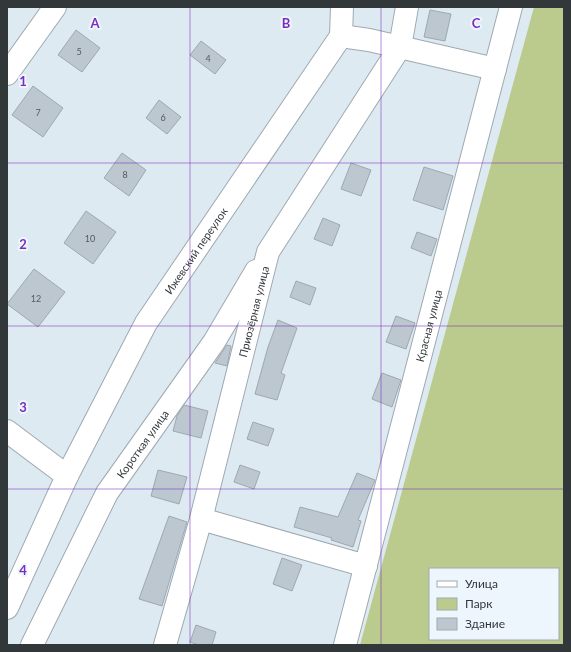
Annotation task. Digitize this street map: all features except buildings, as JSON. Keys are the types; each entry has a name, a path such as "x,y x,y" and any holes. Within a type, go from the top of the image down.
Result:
{"street":[{"path":"7,74 55,7"},
{"path":"342,7 341,36 400,47 495,69"},
{"name":"Приозёрная улица","path":"165,645 202,519 268,252 400,47 407,7"},
{"name":"Красная улица","path":"345,645 511,7"},
{"name":"Ижевский переулок","path":"7,608 67,476 146,323 341,36"},
{"name":"Короткая улица","path":"32,645 107,493 214,342 268,252"},
{"path":"7,432 67,476"},
{"path":"202,519 366,566"}],"green space":[{"path":"534,7 564,7 564,645 360,645"}]}
